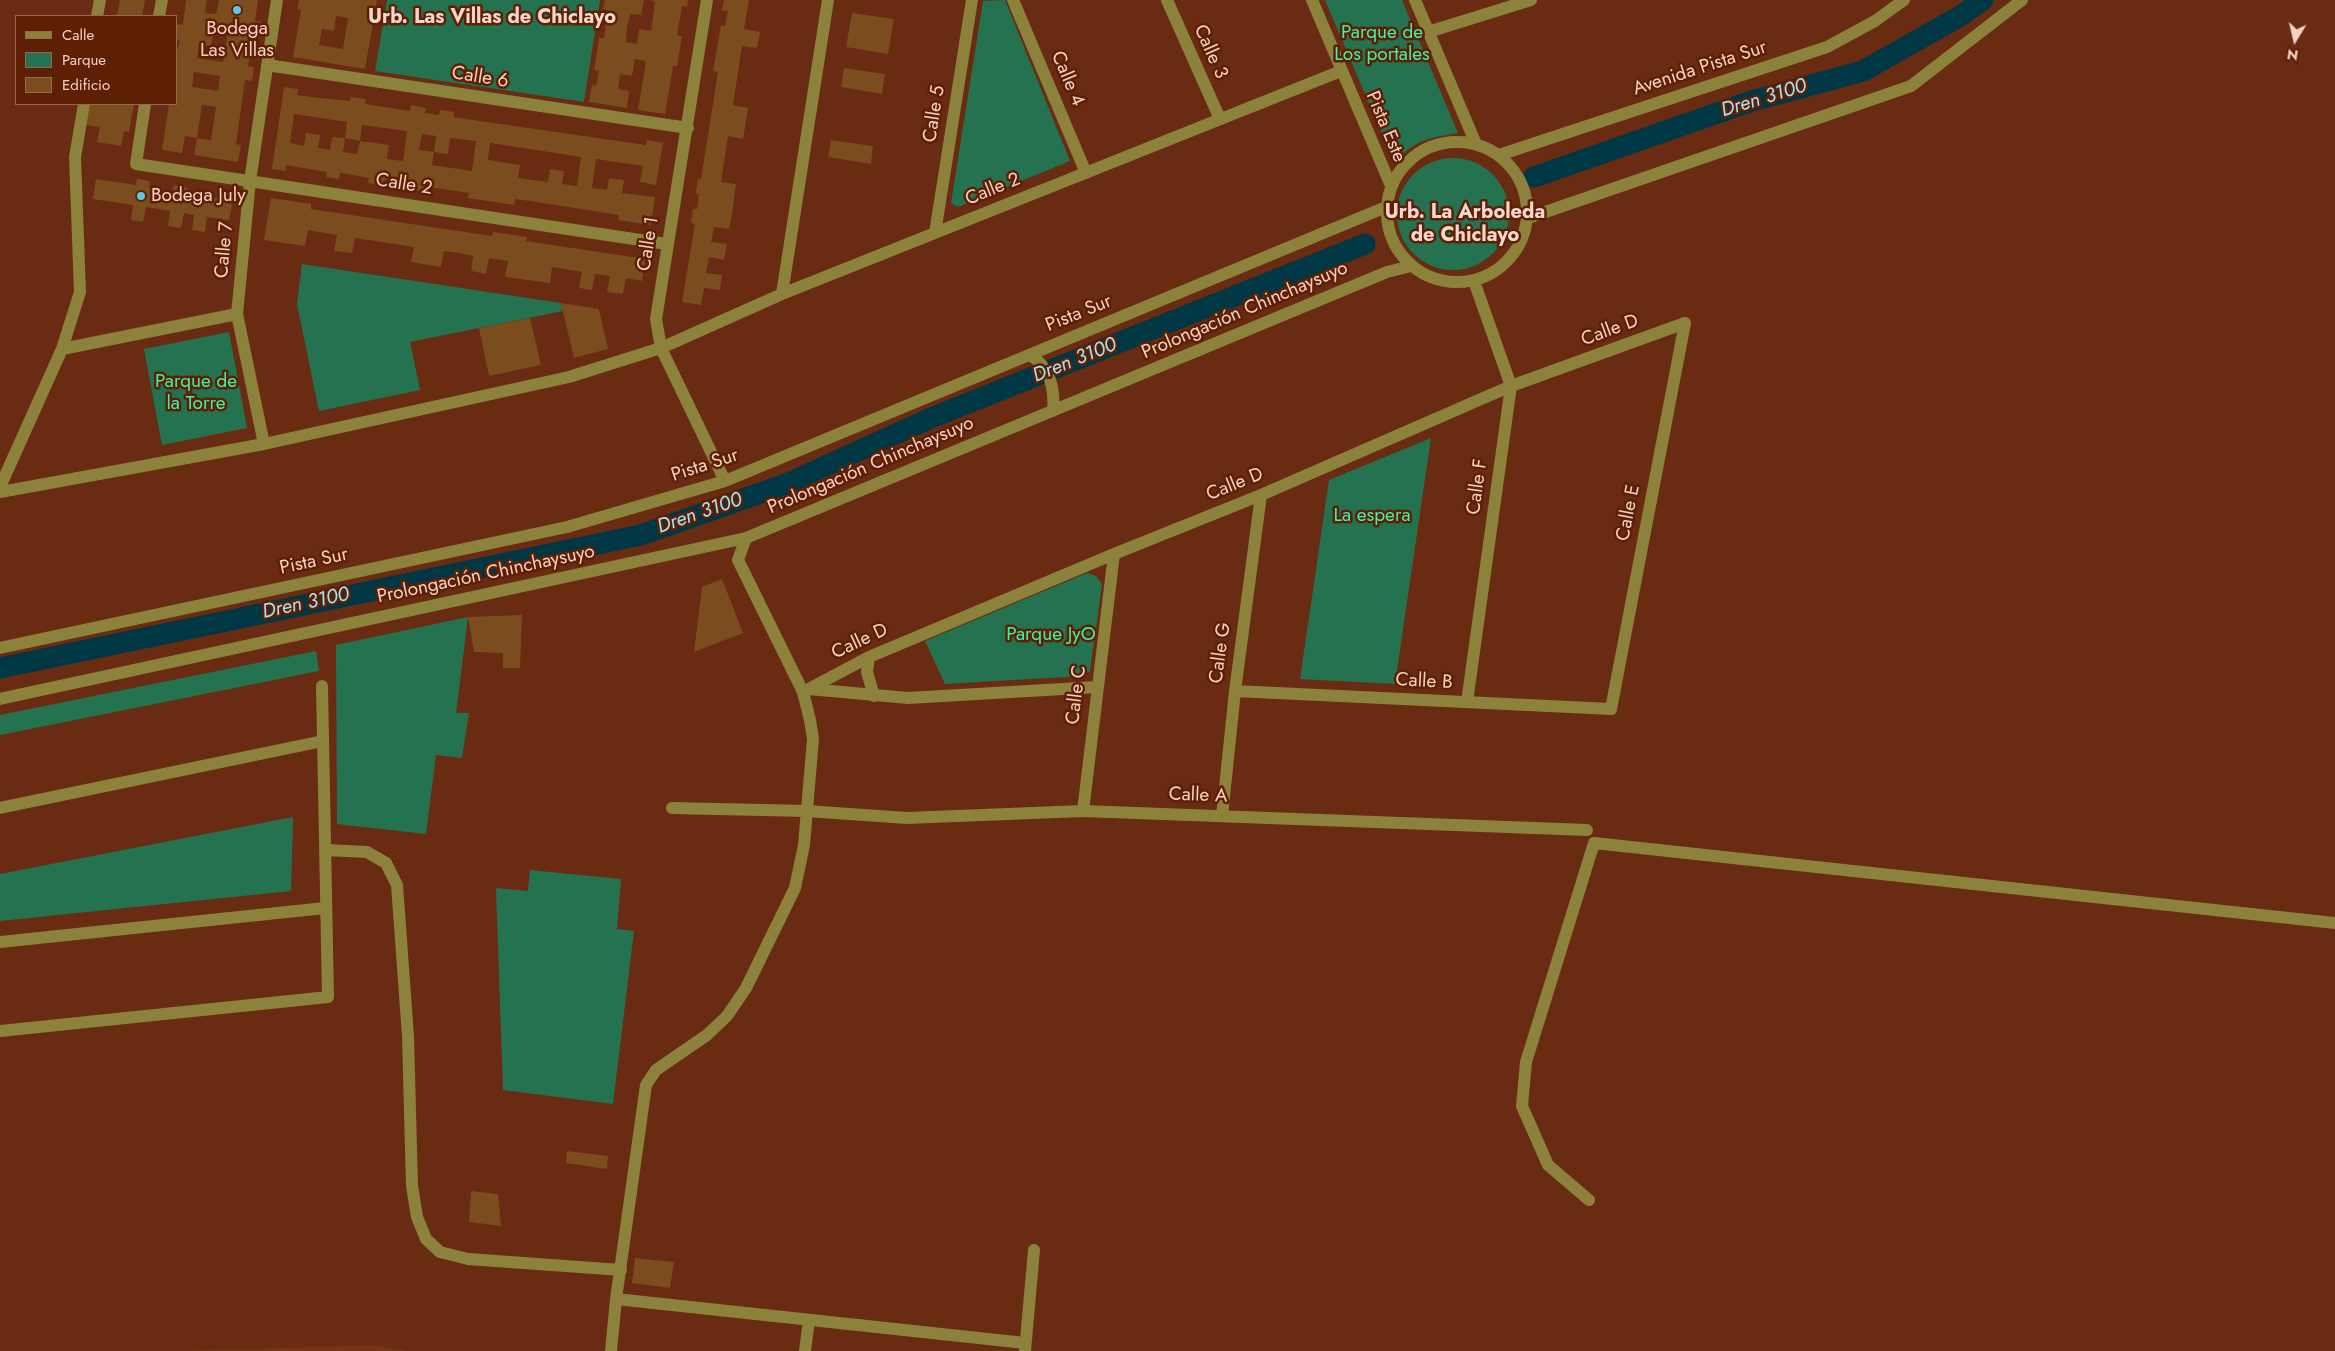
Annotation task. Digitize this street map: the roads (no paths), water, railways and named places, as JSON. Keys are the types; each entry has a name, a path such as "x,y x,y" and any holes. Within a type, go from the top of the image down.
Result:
{"street":[{"path":"97,15 100,0"},
{"path":"159,15 162,0"},
{"name":"Calle 7","path":"264,444 237,314 250,181 277,0"},
{"name":"Calle 1","path":"707,0 656,319 662,348 725,481"},
{"path":"782,294 828,0"},
{"name":"Calle 5","path":"935,233 972,0"},
{"name":"Calle 4","path":"1013,0 1086,173"},
{"name":"Calle 3","path":"1167,0 1220,119"},
{"name":"Pista Este","path":"1312,0 1391,186"},
{"path":"1415,0 1476,144"},
{"path":"1428,32 1531,0"},
{"name":"Avenida Pista Sur","path":"1499,155 1827,47 1875,21 1904,0"},
{"path":"1528,218 1911,86 2022,0"},
{"name":"Calle 6","path":"267,65 688,128"},
{"name":"Calle 2","path":"0,492 264,444 569,377 662,348 782,294 1341,71"},
{"path":"0,486 62,349 80,292 75,157 84,105"},
{"name":"Calle 2","path":"145,105 136,164 667,244"},
{"path":"1456,142 1476,144 1499,155 1516,172 1526,194 1528,218 1523,239 1511,258 1494,272 1474,281 1452,283 1430,278 1411,266 1397,250 1388,230 1386,208 1391,186 1401,168 1417,154 1435,145 1456,142"},
{"name":"Pista Sur","path":"0,648 567,527 725,481 1035,358 1386,208"},
{"name":"Prolongación Chinchaysuyo","path":"0,699 746,538 1378,276 1411,266"},
{"name":"Calle F","path":"1467,702 1511,386 1474,281"},
{"path":"62,349 237,314"},
{"name":"Calle D","path":"806,690 869,657 1114,554 1261,495 1511,386 1685,323"},
{"name":"Calle E","path":"1611,709 1685,323"},
{"path":"1035,358 1052,384 1054,397 1053,411"},
{"name":"Calle G","path":"1222,816 1235,691 1261,495"},
{"path":"611,1351 616,1299 646,1085 656,1070 707,1035 727,1016 746,988 795,888 804,845 813,739 806,690 738,560 746,538"},
{"name":"Calle C","path":"1084,811 1114,554"},
{"path":"869,657 867,672 874,696"},
{"path":"0,1031 328,997 322,686"},
{"path":"806,690 908,698 1097,687"},
{"name":"Calle B","path":"1235,691 1611,709"},
{"path":"0,808 323,741"},
{"name":"Calle A","path":"672,808 807,811 906,818 1084,811 1587,830"},
{"path":"1589,1200 1548,1164 1522,1106 1526,1062 1594,843 2335,923"},
{"path":"326,850 367,852 386,863 397,884 408,1036 412,1186 417,1217 426,1239 440,1252 468,1259 620,1270"},
{"path":"0,942 325,908"},
{"path":"616,1299 809,1320 1025,1347 1034,1250"},
{"path":"805,1351 809,1320"}],"waterway":[{"name":"Dren 3100","path":"1534,177 1752,101 1863,71 1962,15 1983,0"},
{"name":"Dren 3100","path":"0,668 641,535 786,484 931,418 1365,244"}],"place":[{"name":"Bodega Las Villas","path":"237,10"},
{"name":"Bodega July","path":"141,196"}],"district":[{"name":"Urb. Las Villas de Chiclayo","path":"492,18"},
{"name":"Urb. La Arboleda de Chiclayo","path":"1465,224"}],"park label":[{"name":"Parque de Los portales","path":"1382,44"},
{"name":"Parque de la Torre","path":"196,393"},
{"name":"La espera","path":"1372,516"},
{"name":"Parque JyO","path":"1051,635"}]}
